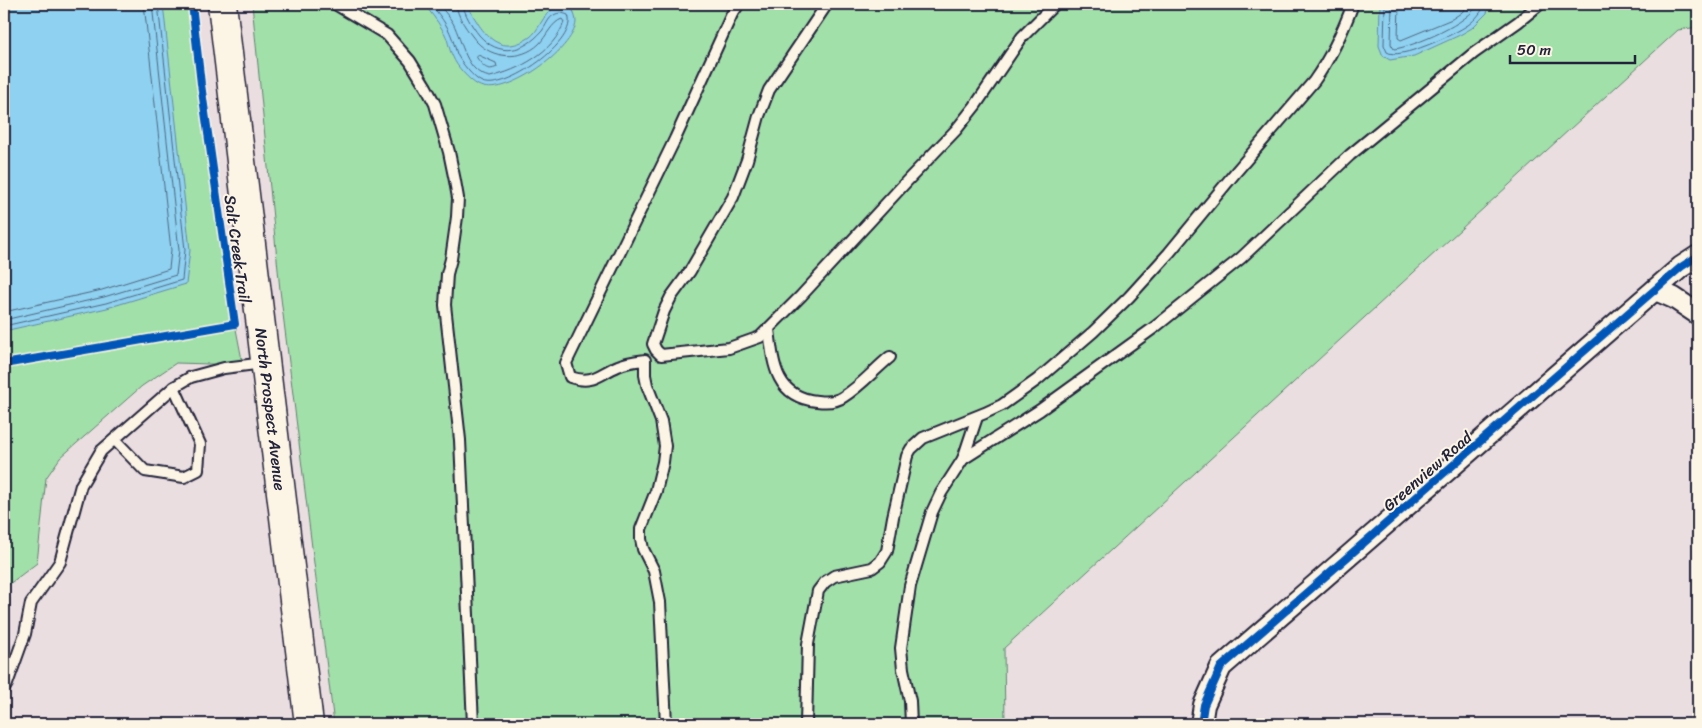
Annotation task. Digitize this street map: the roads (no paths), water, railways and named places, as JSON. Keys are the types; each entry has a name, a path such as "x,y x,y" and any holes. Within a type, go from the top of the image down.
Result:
{"main road":[{"name":"North Prospect Avenue","path":"222,4 309,724"}],"street":[{"name":"Greenview Road","path":"1201,724 1204,705 1221,668 1682,267 1698,256"},
{"path":"1656,290 1674,298 1698,314"}],"lane":[{"path":"335,4 387,35 410,62 435,104 455,181 458,198 451,258 447,274 445,305 460,440 473,724"},
{"path":"656,350 645,360 632,361 618,366 600,377 588,379 570,377 566,364 675,139 728,22 739,4"},
{"path":"827,4 769,90 733,197 690,271 671,297 653,344 661,355 729,348 760,338 956,130 975,106 1022,37 1055,4"},
{"path":"806,724 808,644 818,591 825,582 834,576 872,568 880,562 887,551 907,456 911,449 923,438 1002,405 1067,355 1129,297 1290,111 1319,74 1340,37 1353,4"},
{"path":"963,459 1040,410 1162,322 1241,258 1350,155 1474,53 1540,4"},
{"path":"769,329 773,360 783,385 790,392 811,400 823,402 841,398 890,357"},
{"path":"645,360 647,385 661,422 665,446 664,462 656,492 641,529 641,539 643,550 654,570 660,602 666,724"},
{"path":"4,689 25,634 30,604 60,562 81,485 101,451 174,387 191,377 208,371 266,362"},
{"path":"115,440 146,470 184,477 198,470 200,444 174,387"},
{"path":"911,724 910,701 903,669 901,648 910,586 932,512 941,493 963,459 977,417"}],"water":[{"path":"4,4 163,4 190,250 186,284 107,308 4,331"},
{"path":"424,4 467,4 478,23 491,38 499,43 508,45 518,43 530,37 551,10 567,8 573,10 576,22 564,46 536,70 520,79 490,88 478,85 460,69 451,54 444,33"},
{"path":"1380,4 1490,4 1487,13 1472,28 1460,35 1414,56 1390,60 1383,56 1379,46"}]}
